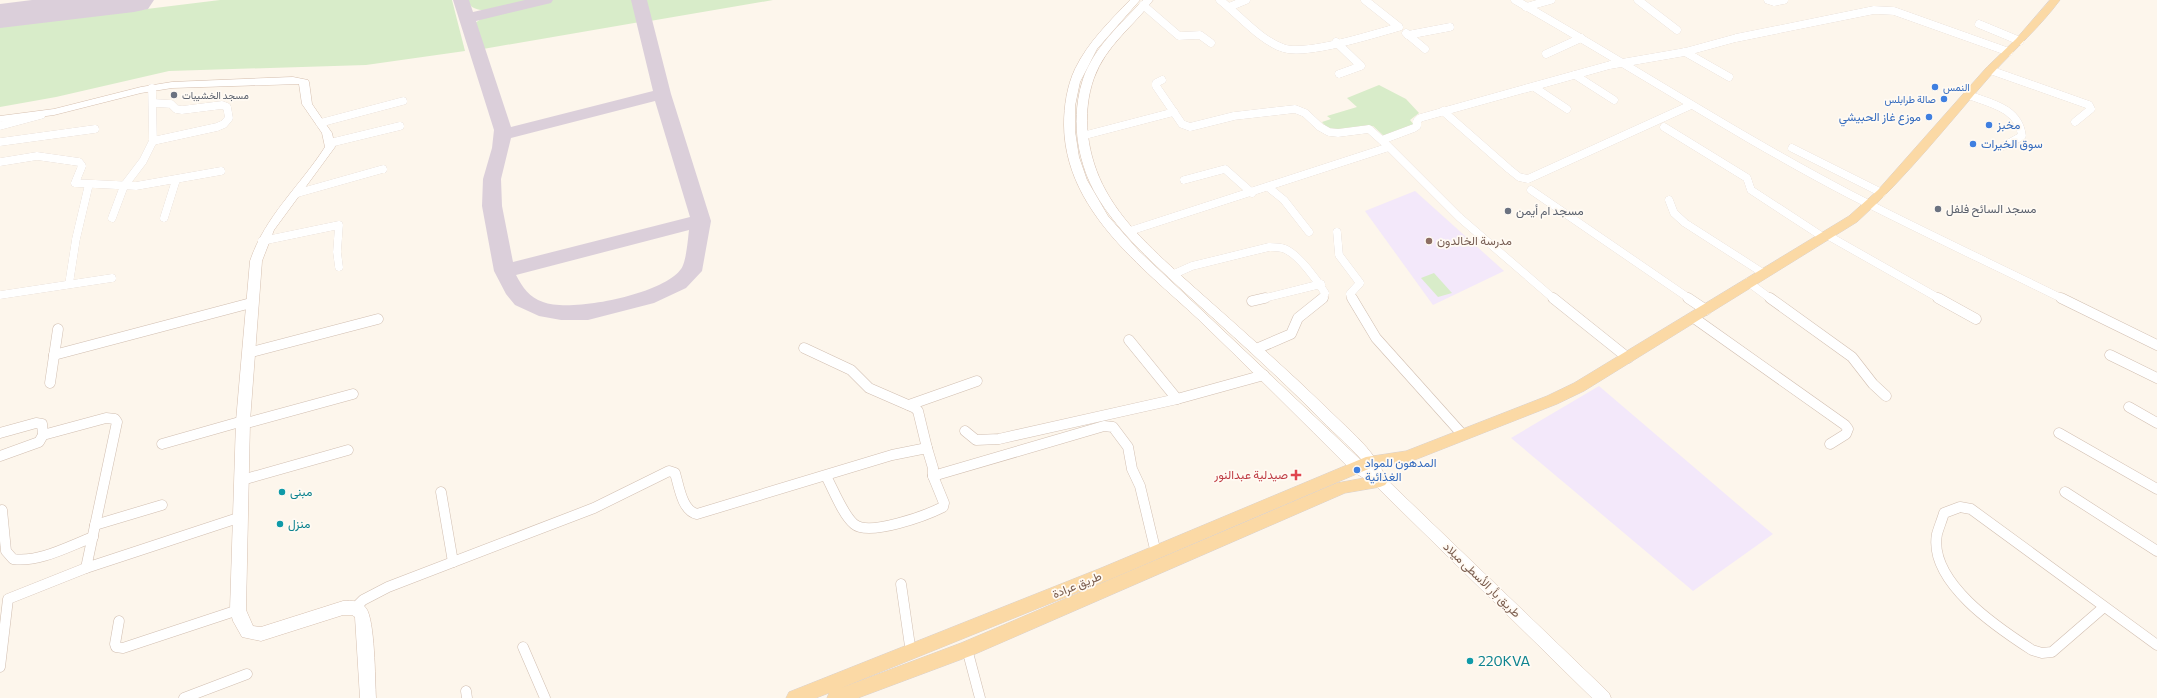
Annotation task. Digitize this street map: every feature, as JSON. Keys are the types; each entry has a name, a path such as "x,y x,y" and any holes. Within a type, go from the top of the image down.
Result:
{"main road":[{"name":"طريق عرادة","path":"795,698 843,692 912,653 1112,580 1156,553 1364,464 1407,457 1462,434 1552,400 1628,358 1694,318 1748,282 1853,219 1870,205 1990,70 2020,41 2055,0"},
{"path":"1142,2 1106,46 1091,71 1084,93 1082,107 1082,136 1090,171 1098,188 1111,208 1130,231 1333,422 1364,464"},
{"path":"1142,2 1094,45 1085,57 1075,82 1070,108 1070,133 1078,172 1100,212 1117,233 1141,258 1320,430 1364,464"},
{"path":"0,119 54,112 152,88 190,83 299,81 304,84 307,104 320,123 330,143 324,158 262,241 256,261 251,303 243,423 238,610 241,621 248,632 260,634 343,608 355,608 361,611 364,617 368,698"},
{"path":"1320,430 1333,422"},
{"name":"طريق بأر الأسطى ميلاد","path":"1364,464 1603,698"},
{"path":"843,692 966,649 1112,580 1343,487 1380,481"}],"street":[{"path":"1220,0 1284,49 1292,50 1336,42 1399,27"},
{"path":"1229,7 1246,0"},
{"path":"1365,0 1425,49"},
{"path":"1514,0 1582,38 1691,104 1870,205 2157,344"},
{"path":"1526,7 1551,0"},
{"path":"1638,0 1677,30"},
{"path":"1768,0 1774,2 1784,0"},
{"path":"1142,2 1179,36 1186,38 1200,35 1211,43"},
{"path":"1382,140 1414,128 1417,126 1417,121 1420,118 1534,87 1610,64 1623,64 1676,52 1685,52 1762,32 1886,9 2009,52"},
{"path":"1979,24 2020,41"},
{"path":"1408,35 1450,27"},
{"path":"1546,54 1582,38"},
{"path":"1336,42 1361,67 1339,74"},
{"path":"1685,52 1729,77"},
{"path":"1990,70 2082,101 2089,105 2091,109 2075,122"},
{"path":"1575,75 1614,100"},
{"path":"1162,80 1156,83 1156,86 1182,124 1190,127 1234,116 1295,109 1303,111 1326,131 1334,132 1369,129 1382,140 1459,217 1520,272 1628,358"},
{"path":"1534,87 1567,109"},
{"path":"112,218 124,186 143,160 152,141 154,102 152,88"},
{"path":"1968,95 2016,116 2022,128 2022,136 2017,141 2004,146"},
{"path":"320,123 404,101"},
{"path":"152,141 217,127 224,124 229,118 227,107 222,105 182,110 176,109 171,104 154,102"},
{"path":"1443,111 1509,170 1519,177 1528,179 1691,104"},
{"path":"0,126 54,112"},
{"path":"1082,136 1174,112"},
{"path":"330,143 400,126"},
{"path":"1664,128 1747,178 1751,190 1825,236 1976,319"},
{"path":"0,142 95,130"},
{"path":"1130,231 1252,193 1389,147"},
{"path":"1792,148 1882,193"},
{"path":"0,162 37,156 48,159 79,162 82,166 75,183 124,186 176,180 221,171"},
{"path":"298,193 383,169"},
{"path":"1184,180 1225,169 1252,193"},
{"path":"164,218 176,180"},
{"path":"69,284 76,238 89,184"},
{"path":"1268,187 1284,200 1309,232"},
{"path":"1531,190 1706,310"},
{"path":"1669,200 1674,213 1685,223 1763,273"},
{"path":"262,241 340,225 337,252 339,267"},
{"path":"1337,232 1336,244 1339,256 1360,283 1352,290 1350,294 1373,334 1462,434"},
{"path":"1174,274 1192,266 1269,247 1279,247 1289,252 1321,284 1325,293 1323,298 1298,318 1293,332 1256,349"},
{"path":"0,295 112,278"},
{"path":"1748,282 1852,357 1873,384 1886,396"},
{"path":"1252,301 1321,284"},
{"path":"54,355 251,303"},
{"path":"1694,318 1845,425 1848,429 1846,434 1830,444"},
{"path":"248,353 378,319"},
{"path":"50,383 58,330"},
{"path":"1128,340 1177,399"},
{"path":"804,348 851,370 869,388 909,405 918,412 933,468 933,476 944,503 943,507 899,521 866,528 854,525 850,520 826,476"},
{"path":"2110,355 2157,378"},
{"path":"966,431 970,438 980,442 999,439 1177,399 1264,375"},
{"path":"909,405 977,381"},
{"path":"162,444 353,394"},
{"path":"2129,407 2157,423"},
{"path":"43,435 106,418 115,419 117,422 86,568"},
{"path":"0,433 39,423 42,424 43,435 39,442 0,456"},
{"path":"933,476 1098,427 1112,427 1120,435 1128,447 1132,469 1140,486 1156,553"},
{"path":"2059,433 2157,490"},
{"path":"355,608 376,592 594,508 669,471 675,473 686,507 692,513 697,514 803,480 826,476 879,459 927,448"},
{"path":"242,480 348,450"},
{"path":"441,492 453,562"},
{"path":"2065,492 2118,528 2157,551"},
{"path":"95,525 162,504"},
{"path":"2104,606 2052,652 2042,653 2032,650 1977,610 1949,581 1937,546 1939,520 1944,513 1953,509 1971,509 2104,606 2157,645"},
{"path":"2,510 6,551 9,556 15,559 36,557 93,537"},
{"path":"0,667 8,599 86,568 241,517"},
{"path":"902,584 912,653"},
{"path":"120,621 115,644 116,647 123,648 238,610"},
{"path":"523,647 545,698"},
{"path":"966,649 980,698"},
{"path":"184,698 247,674"}],"shaded area":[{"name":"مدرسة الخالدون","path":"1415,191 1504,271 1433,305 1365,211"},
{"path":"1599,386 1773,534 1693,591 1511,438"}],"green space":[{"path":"220,0 452,0 465,51 366,65 169,71 56,97 0,107 0,27"},
{"path":"467,0 531,0 506,7 486,10 471,6"},
{"path":"552,0 634,0 640,22 483,49 474,27 475,23 484,17"},
{"path":"646,0 773,0 650,21"},
{"path":"1379,85 1406,99 1419,113 1410,120 1414,125 1384,136 1373,126 1329,130 1322,122 1331,119 1327,116 1357,107 1347,98"},
{"path":"1434,273 1452,293 1438,297 1421,278"}],"taxiway":[{"path":"461,0 467,19"},
{"path":"467,19 545,0"},
{"path":"639,0 662,94"},
{"path":"0,15 7,15"},
{"path":"467,19 503,130 501,148 492,179 492,206 504,271"},
{"path":"503,135 662,94"},
{"path":"662,94 701,221"},
{"path":"504,271 513,289 522,300 539,309 561,313 588,313 647,298 679,283 692,271 701,221"},
{"path":"504,271 701,221"}],"runway":[{"path":"0,16 134,0"}],"place":[{"name":"النمس","path":"1935,87"},
{"name":"مسجد الخشيبات","path":"174,95"},
{"name":"صالة طرابلس","path":"1944,99"},
{"name":"موزع غاز الحبيشي","path":"1929,117"},
{"name":"مخبز","path":"1989,125"},
{"name":"سوق الخيرات","path":"1973,144"},
{"name":"مسجد السائح فلفل","path":"1938,209"},
{"name":"مسجد ام أيمن","path":"1508,211"},
{"name":"مدرسة الخالدون","path":"1429,241"},
{"name":"المدهون للمواد الغذائية","path":"1357,470"},
{"name":"صيدلية عبدالنور","path":"1296,475"},
{"name":"مبنى","path":"282,492"},
{"name":"منزل","path":"280,524"},
{"name":"220KVA","path":"1470,661"}]}
